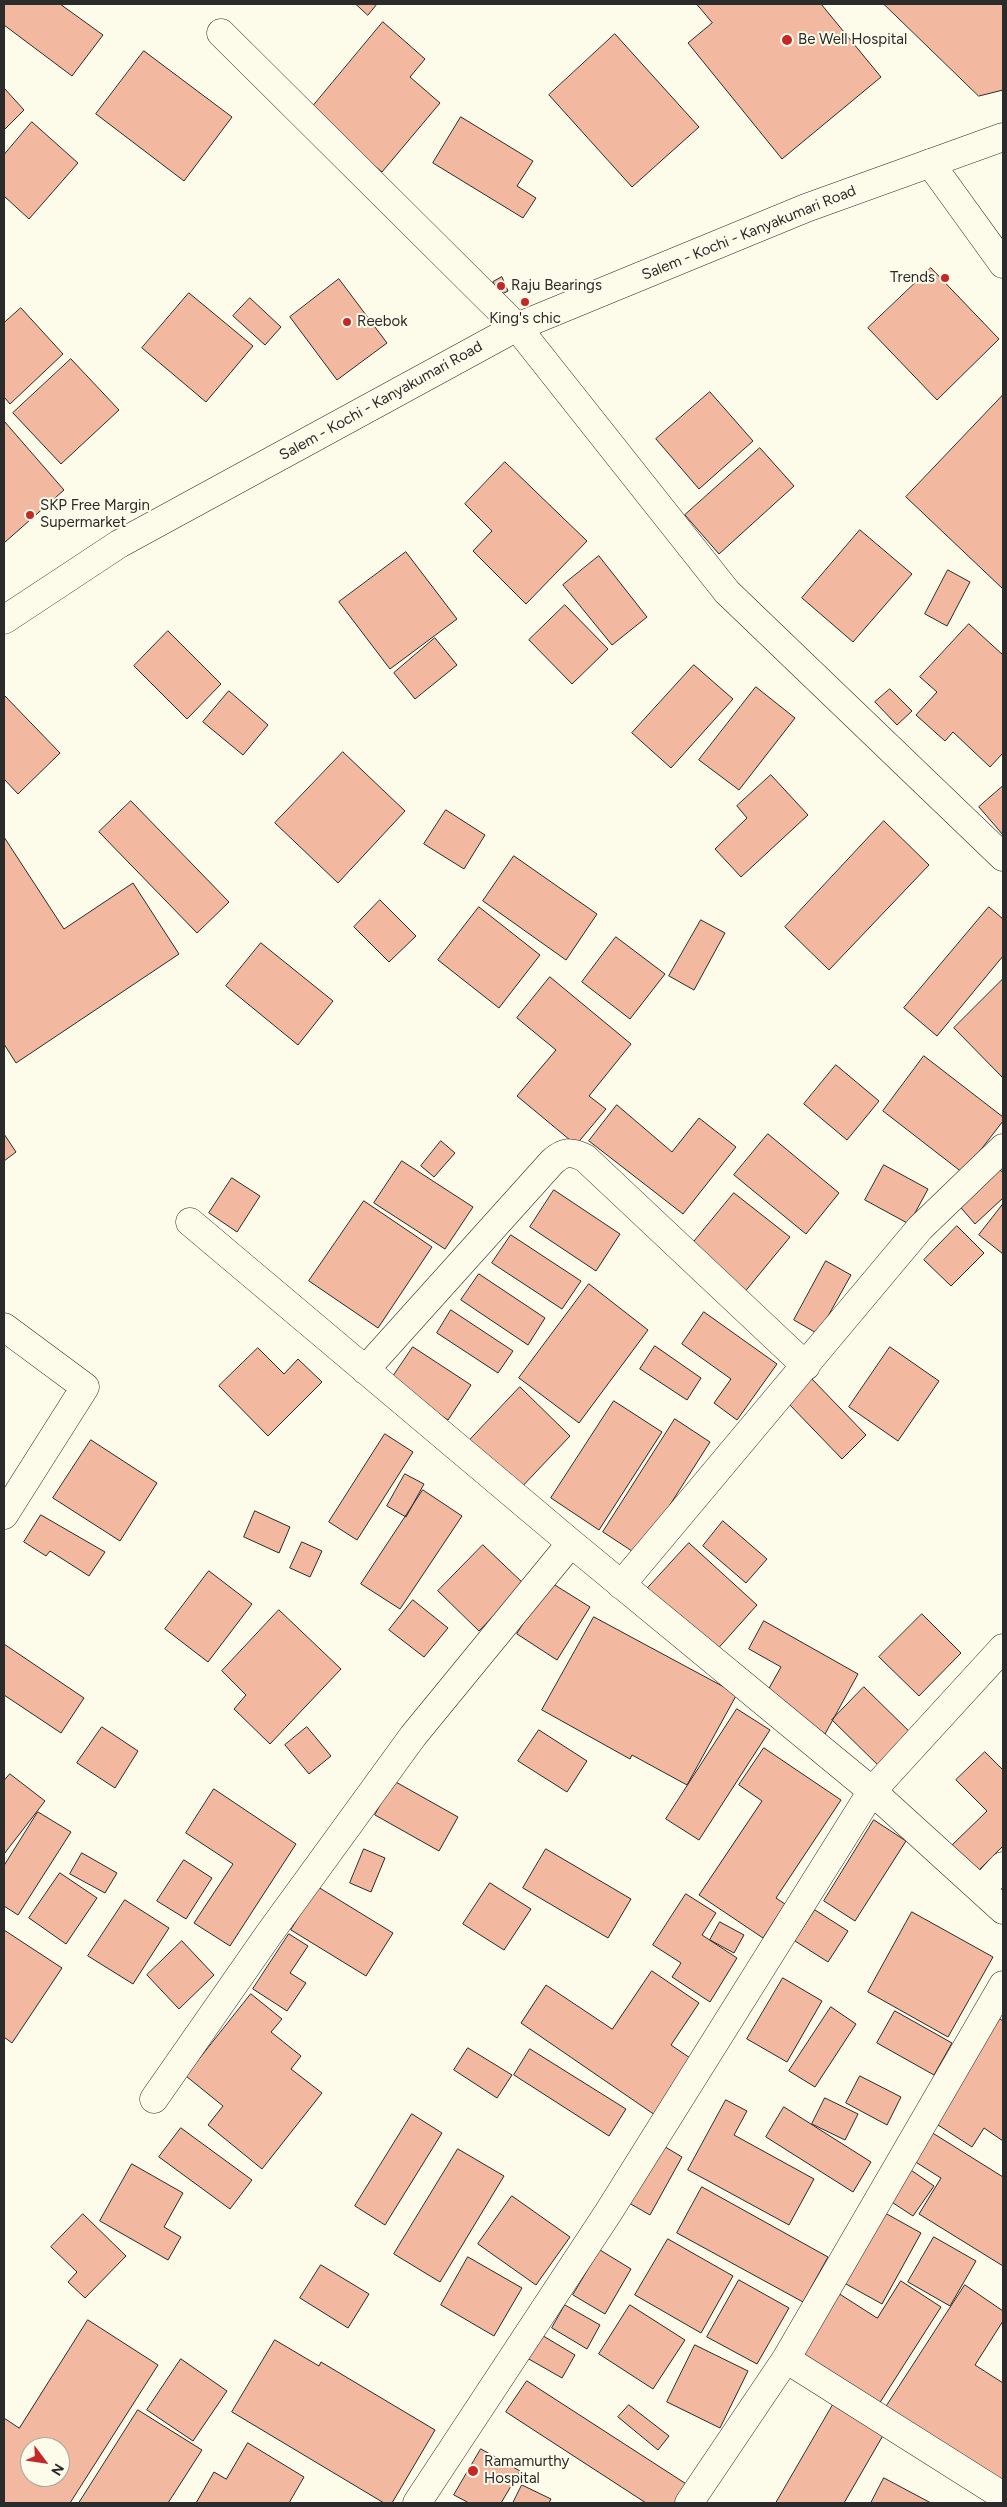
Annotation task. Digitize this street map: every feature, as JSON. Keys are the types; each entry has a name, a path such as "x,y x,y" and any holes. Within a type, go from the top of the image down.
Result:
{"main road":[{"path":"221,33 516,327 727,592 1003,857"},
{"name":"Salem - Kochi - Kanyakumari Road","path":"4,620 119,544 516,327 806,208 1003,136"},
{"path":"930,164 1003,264"},
{"path":"621,1585 920,1228 1003,1148"},
{"path":"365,1370 552,1162 561,1154 573,1152 585,1158 806,1366"},
{"path":"190,1222 621,1585 872,1791 1003,1910"},
{"path":"4,1327 85,1387 4,1514"},
{"path":"154,2099 269,1934 413,1736 571,1543"},
{"path":"416,2503 614,2205 872,1791 1003,1648"},
{"path":"982,1890 1003,1866"},
{"path":"690,2503 786,2358 1003,1985"},
{"path":"786,2358 1003,2496"}],"building":[{"path":"6,4 60,4 103,35 72,76 4,25 4,6"},
{"path":"356,4 377,4 368,15"},
{"path":"697,4 821,4 881,77 782,159 688,43 712,23"},
{"path":"884,4 1003,4 1003,90 979,96"},
{"path":"383,22 425,59 410,77 440,103 382,172 309,111"},
{"path":"615,34 699,127 632,187 549,95"},
{"path":"144,51 232,117 184,181 96,114"},
{"path":"4,88 24,110 4,130"},
{"path":"461,117 533,161 517,186 536,198 523,218 433,163"},
{"path":"32,122 78,163 29,219 4,196 4,155"},
{"path":"931,268 999,339 937,400 868,328"},
{"name":"Raju Bearings","path":"502,277 508,291 500,295 493,282"},
{"path":"339,279 387,343 337,380 290,317"},
{"path":"189,293 253,346 206,402 142,348"},
{"path":"250,298 281,327 265,345 233,316"},
{"path":"21,308 63,354 10,404 4,397 4,323"},
{"path":"71,359 119,410 61,464 13,413"},
{"path":"710,392 753,441 699,489 656,439"},
{"path":"1003,395 1003,589 906,497"},
{"path":"4,421 64,490 4,543"},
{"path":"760,448 794,486 719,554 685,515"},
{"path":"505,462 587,541 526,604 473,551 492,531 465,504"},
{"path":"860,530 912,574 853,642 802,598"},
{"path":"406,552 457,619 390,669 339,602"},
{"path":"599,556 647,617 612,645 563,585"},
{"path":"948,570 970,582 947,626 925,614"},
{"path":"565,605 608,649 572,684 529,640"},
{"path":"969,624 1003,655 1003,753 990,767 953,732 945,741 916,715 937,692 920,677"},
{"path":"168,631 221,684 187,719 134,666"},
{"path":"435,638 457,665 415,699 394,673"},
{"path":"694,665 733,699 671,768 632,733"},
{"path":"756,687 795,718 739,790 699,760"},
{"path":"890,689 912,711 897,725 875,702"},
{"path":"229,691 268,725 243,755 203,722"},
{"path":"4,695 60,753 18,794 4,779"},
{"path":"343,752 405,811 338,883 275,823"},
{"path":"771,775 808,815 741,877 715,849 747,818 737,806"},
{"path":"1003,786 1003,835 979,807"},
{"path":"131,801 229,902 197,933 99,832"},
{"path":"446,810 485,835 464,869 424,844"},
{"path":"884,821 929,865 829,970 785,927"},
{"path":"4,837 64,929 133,883 179,954 16,1063 4,1044"},
{"path":"514,856 597,914 566,960 483,901"},
{"path":"380,900 416,936 389,962 354,927"},
{"path":"479,907 540,955 499,1008 438,960"},
{"path":"989,907 1003,919 1003,956 937,1036 904,1008"},
{"path":"701,920 725,933 694,990 669,976"},
{"path":"616,937 665,974 630,1019 582,982"},
{"path":"261,943 333,1001 298,1045 226,986"},
{"path":"550,977 631,1044 589,1096 606,1109 576,1145 517,1096 556,1050 517,1018"},
{"path":"1003,979 1003,1078 954,1028"},
{"path":"924,1056 1003,1117 1003,1121 963,1173 883,1111"},
{"path":"836,1065 879,1101 847,1140 804,1104"},
{"path":"617,1105 672,1152 699,1118 736,1147 683,1214 589,1141"},
{"path":"4,1134 16,1152 4,1161"},
{"path":"768,1134 839,1193 806,1234 734,1175"},
{"path":"441,1141 455,1153 434,1177 421,1166"},
{"path":"402,1161 473,1207 445,1249 374,1203"},
{"path":"884,1165 928,1189 909,1224 865,1200"},
{"path":"996,1165 1003,1173 1003,1198 975,1224 956,1202"},
{"path":"232,1178 260,1196 237,1232 209,1213"},
{"path":"554,1190 620,1234 596,1271 530,1227"},
{"path":"734,1193 790,1237 743,1294 688,1249"},
{"path":"364,1201 432,1247 378,1328 309,1281"},
{"path":"1003,1204 1003,1254 979,1235"},
{"path":"957,1226 984,1253 951,1286 924,1260"},
{"path":"511,1235 581,1281 562,1309 492,1263"},
{"path":"826,1261 851,1275 818,1334 794,1320"},
{"path":"479,1274 545,1318 528,1345 461,1300"},
{"path":"589,1284 648,1330 579,1423 519,1378"},
{"path":"451,1310 513,1351 498,1373 437,1333"},
{"path":"704,1312 777,1364 737,1420 714,1403 731,1379 682,1344"},
{"path":"655,1346 701,1378 687,1400 640,1369"},
{"path":"413,1347 471,1385 448,1420 390,1381"},
{"path":"890,1347 939,1381 898,1441 849,1407"},
{"path":"258,1348 284,1374 298,1359 322,1382 268,1436 219,1386"},
{"path":"811,1378 866,1435 842,1459 787,1402"},
{"path":"520,1387 570,1436 517,1492 467,1443"},
{"path":"614,1401 662,1432 599,1530 551,1498"},
{"path":"675,1419 710,1442 638,1555 603,1532"},
{"path":"385,1434 413,1452 357,1540 329,1522"},
{"path":"91,1440 157,1483 120,1541 53,1498"},
{"path":"405,1474 424,1484 406,1517 387,1506"},
{"path":"423,1490 462,1516 400,1609 361,1584"},
{"path":"255,1511 290,1527 279,1553 244,1537"},
{"path":"41,1515 105,1552 89,1576 50,1551 46,1556 24,1542"},
{"path":"723,1521 767,1559 746,1583 703,1546"},
{"path":"302,1542 322,1551 310,1577 290,1568"},
{"path":"689,1543 757,1605 714,1653 646,1590"},
{"path":"483,1545 524,1584 479,1631 438,1591"},
{"path":"209,1571 252,1604 208,1662 165,1629"},
{"path":"550,1582 590,1607 557,1660 517,1634"},
{"path":"413,1600 448,1628 424,1657 389,1630"},
{"path":"279,1610 341,1669 270,1744 234,1709 246,1695 222,1671"},
{"path":"922,1614 961,1653 919,1696 879,1657"},
{"path":"594,1617 737,1694 687,1785 632,1755 630,1759 542,1710"},
{"path":"764,1621 858,1674 825,1734 763,1699 781,1667 749,1649"},
{"path":"4,1644 84,1698 61,1733 4,1695"},
{"path":"864,1687 914,1736 882,1769 832,1720"},
{"path":"737,1709 770,1730 699,1840 666,1819"},
{"path":"102,1727 138,1751 115,1788 77,1763"},
{"path":"307,1727 331,1756 309,1774 285,1745"},
{"path":"539,1730 587,1761 567,1792 518,1761"},
{"path":"764,1748 841,1800 776,1898 785,1904 763,1938 699,1895 762,1801 739,1785"},
{"path":"985,1752 1003,1770 1003,1846 977,1872 951,1846 987,1811 956,1780"},
{"path":"10,1774 45,1801 4,1854 4,1781"},
{"path":"394,1781 458,1817 439,1851 375,1815"},
{"path":"214,1789 296,1844 230,1946 194,1923 233,1864 186,1833"},
{"path":"38,1812 71,1832 18,1915 4,1906 4,1866"},
{"path":"874,1820 906,1841 855,1921 824,1901"},
{"path":"364,1849 385,1858 371,1892 350,1883"},
{"path":"546,1849 631,1899 608,1938 523,1888"},
{"path":"82,1853 117,1873 105,1893 70,1874"},
{"path":"184,1860 212,1878 186,1919 157,1901"},
{"path":"60,1873 97,1898 66,1944 29,1918"},
{"path":"490,1883 531,1909 504,1950 463,1924"},
{"path":"318,1887 393,1933 366,1976 291,1930"},
{"path":"686,1894 716,1913 702,1935 737,1958 710,2002 672,1977 681,1963 653,1945"},
{"path":"125,1900 169,1928 133,1984 88,1956"},
{"path":"815,1910 848,1931 828,1962 795,1941"},
{"path":"912,1912 993,1957 948,2037 868,1992"},
{"path":"720,1922 744,1935 734,1953 710,1940"},
{"path":"4,1930 62,1968 12,2043 4,2037"},
{"path":"289,1934 308,1946 290,1973 306,1983 287,2011 253,1989"},
{"path":"182,1941 214,1975 179,2009 147,1975"},
{"path":"652,1971 699,2003 671,2045 693,2060 655,2115 521,2023 546,1985 612,2029"},
{"path":"783,1978 822,2001 787,2062 747,2039"},
{"path":"251,1994 282,2019 271,2032 301,2056 291,2069 322,2093 262,2169 208,2125 223,2106 186,2076"},
{"path":"831,2007 856,2024 815,2087 789,2071"},
{"path":"895,2011 952,2043 934,2075 877,2043"},
{"path":"1000,2019 1003,2021 1003,2141 984,2128 972,2147 932,2121"},
{"path":"468,2048 512,2075 497,2098 454,2070"},
{"path":"530,2049 626,2109 609,2136 514,2075"},
{"path":"860,2076 901,2097 887,2125 846,2103"},
{"path":"825,2098 858,2114 845,2140 812,2124"},
{"path":"726,2100 747,2111 734,2135 814,2179 789,2225 688,2170"},
{"path":"784,2107 871,2162 853,2192 766,2137"},
{"path":"412,2114 442,2133 385,2225 355,2206"},
{"path":"181,2128 252,2180 230,2209 159,2157"},
{"path":"931,2132 1003,2177 1003,2266 919,2214 941,2178 914,2161"},
{"path":"662,2145 682,2157 650,2215 629,2203"},
{"path":"458,2149 504,2176 440,2282 394,2254"},
{"path":"132,2164 183,2193 164,2227 181,2237 168,2260 100,2221"},
{"path":"902,2164 934,2186 913,2216 881,2195"},
{"path":"702,2187 828,2257 803,2302 677,2233"},
{"path":"512,2196 570,2237 536,2285 478,2244"},
{"path":"885,2213 921,2233 882,2304 846,2284"},
{"path":"83,2214 126,2256 85,2298 68,2282 77,2272 51,2247"},
{"path":"934,2237 976,2261 950,2306 908,2282"},
{"path":"668,2239 733,2276 701,2333 635,2295"},
{"path":"600,2250 631,2269 605,2314 573,2295"},
{"path":"468,2257 522,2288 494,2336 441,2305"},
{"path":"321,2265 369,2294 348,2328 300,2298"},
{"path":"739,2280 789,2308 757,2364 707,2337"},
{"path":"901,2281 941,2307 879,2404 799,2353 838,2293 877,2318"},
{"path":"965,2285 1003,2311 1003,2321 975,2365 1003,2383 1003,2483 886,2407"},
{"path":"565,2305 600,2325 587,2349 552,2328"},
{"path":"630,2305 685,2340 653,2389 599,2354"},
{"path":"88,2320 158,2365 70,2503 4,2503 4,2418 19,2428"},
{"path":"540,2334 575,2355 562,2378 527,2358"},
{"path":"275,2340 319,2366 321,2362 435,2430 392,2503 384,2503 232,2412"},
{"path":"695,2345 748,2371 720,2428 667,2402"},
{"path":"181,2359 227,2391 193,2441 147,2410"},
{"path":"527,2381 694,2489 684,2503 646,2503 506,2412"},
{"path":"834,2403 885,2432 844,2503 776,2503"},
{"path":"629,2405 669,2436 658,2450 618,2417"},
{"path":"138,2410 202,2450 168,2503 79,2503"},
{"path":"248,2443 304,2477 289,2503 196,2503 214,2472 226,2479"},
{"path":"481,2449 520,2471 501,2503 469,2503 454,2495"},
{"path":"884,2478 931,2503 871,2503"},
{"path":"522,2485 551,2499 549,2503 513,2503"}],"place":[{"name":"Be Well Hospital","path":"787,40"},
{"name":"Trends","path":"945,278"},
{"name":"Raju Bearings","path":"501,286"},
{"name":"King's chic","path":"525,302"},
{"name":"Reebok","path":"347,322"},
{"name":"SKP Free Margin Supermarket","path":"30,515"},
{"name":"Ramamurthy Hospital","path":"473,2471"}]}
